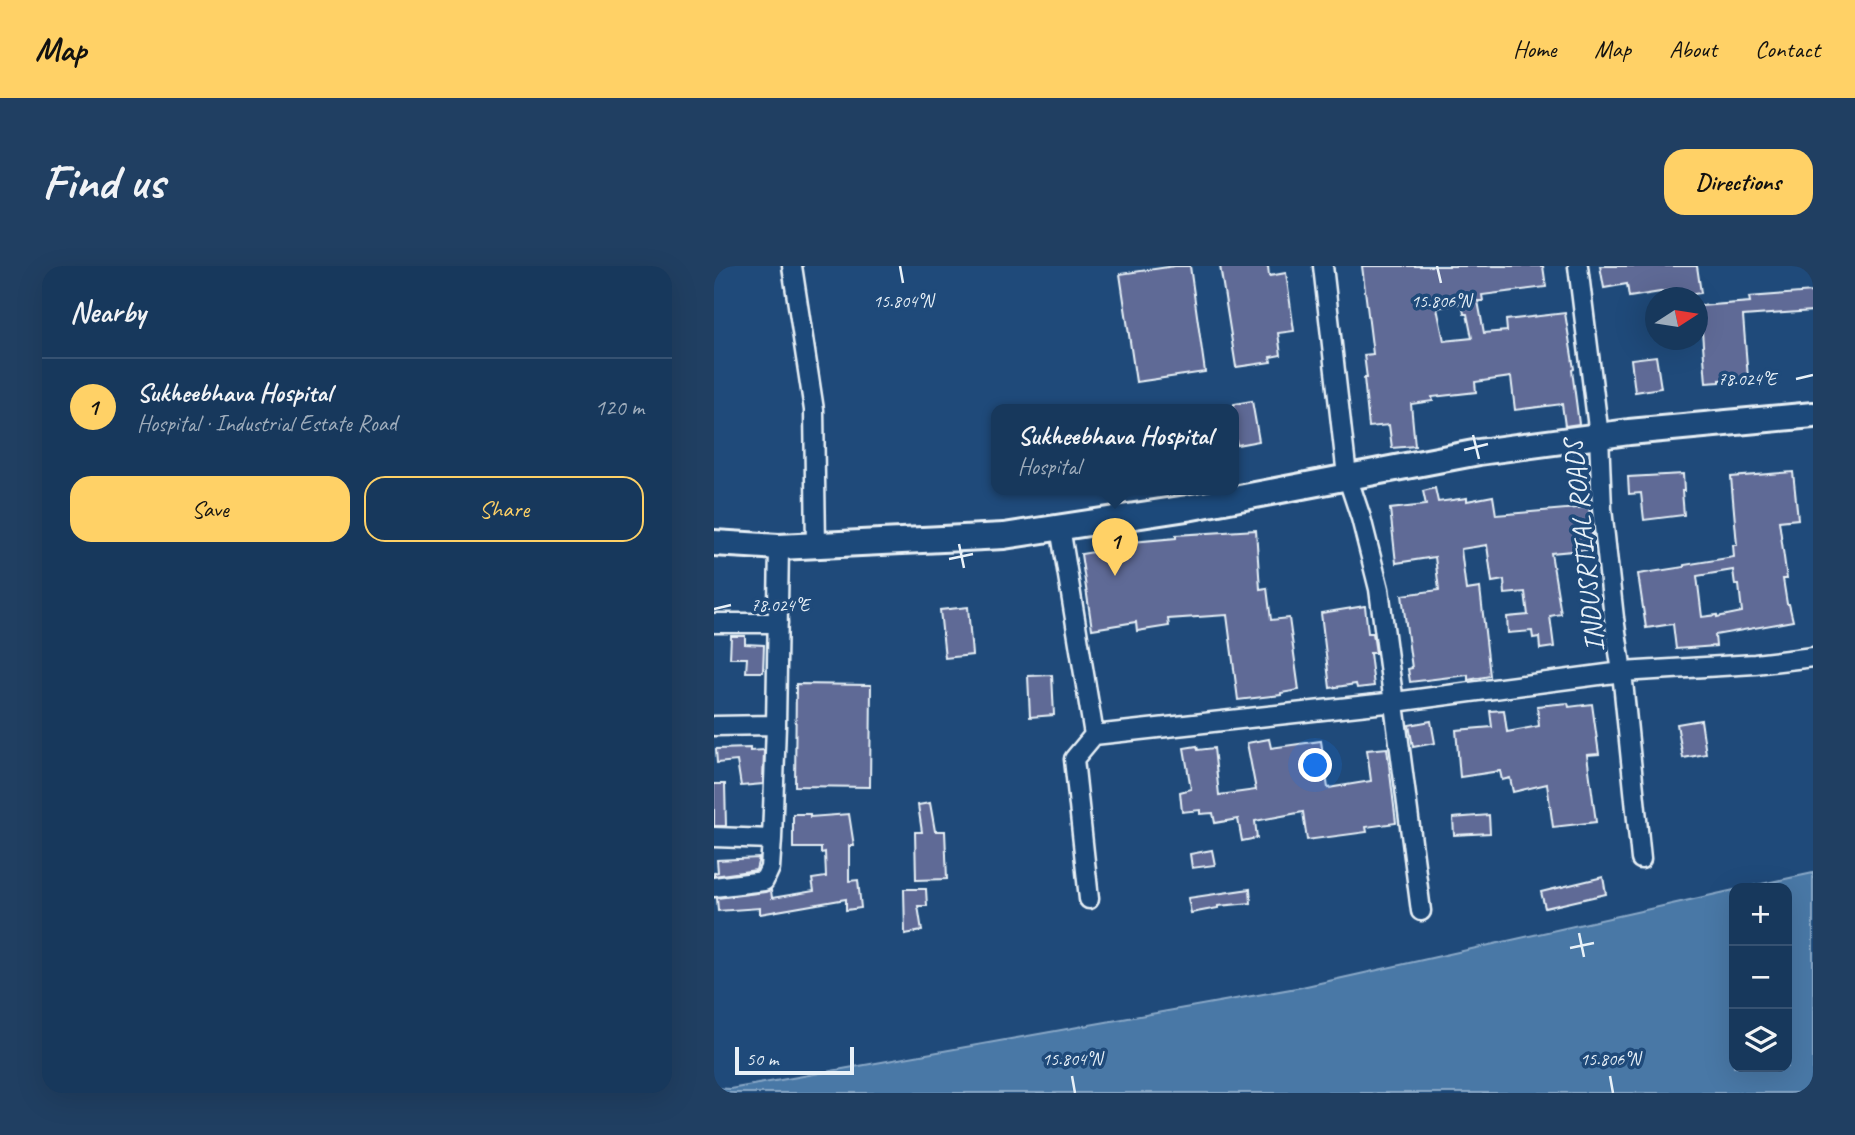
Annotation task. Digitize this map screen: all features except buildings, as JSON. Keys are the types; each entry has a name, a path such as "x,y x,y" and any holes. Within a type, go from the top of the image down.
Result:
{"main road":[{"path":"714,543 779,547 1004,536 1187,508 1479,452 1599,436 1813,415"}],"street":[{"path":"792,266 814,410 816,545"},
{"path":"1323,266 1347,476 1379,589 1421,911"},
{"name":"INDUSRTIAL ROADS","path":"1578,266 1599,436 1602,509 1622,672 1755,664 1813,657"},
{"path":"1060,527 1094,735"},
{"path":"714,887 764,881 770,868 779,547"},
{"path":"714,622 778,623"},
{"path":"1089,899 1074,759 1094,735 1395,702 1622,672 1641,859"},
{"path":"714,726 776,725"},
{"path":"714,837 772,839"}],"water":[{"path":"1813,873 1813,1093 714,1093 714,1088 730,1089 1302,987 1729,891 1729,1072 1792,1072 1792,883 1766,883"}],"place":[{"name":"Sukheebhava Hospital","path":"1115,576"}]}
